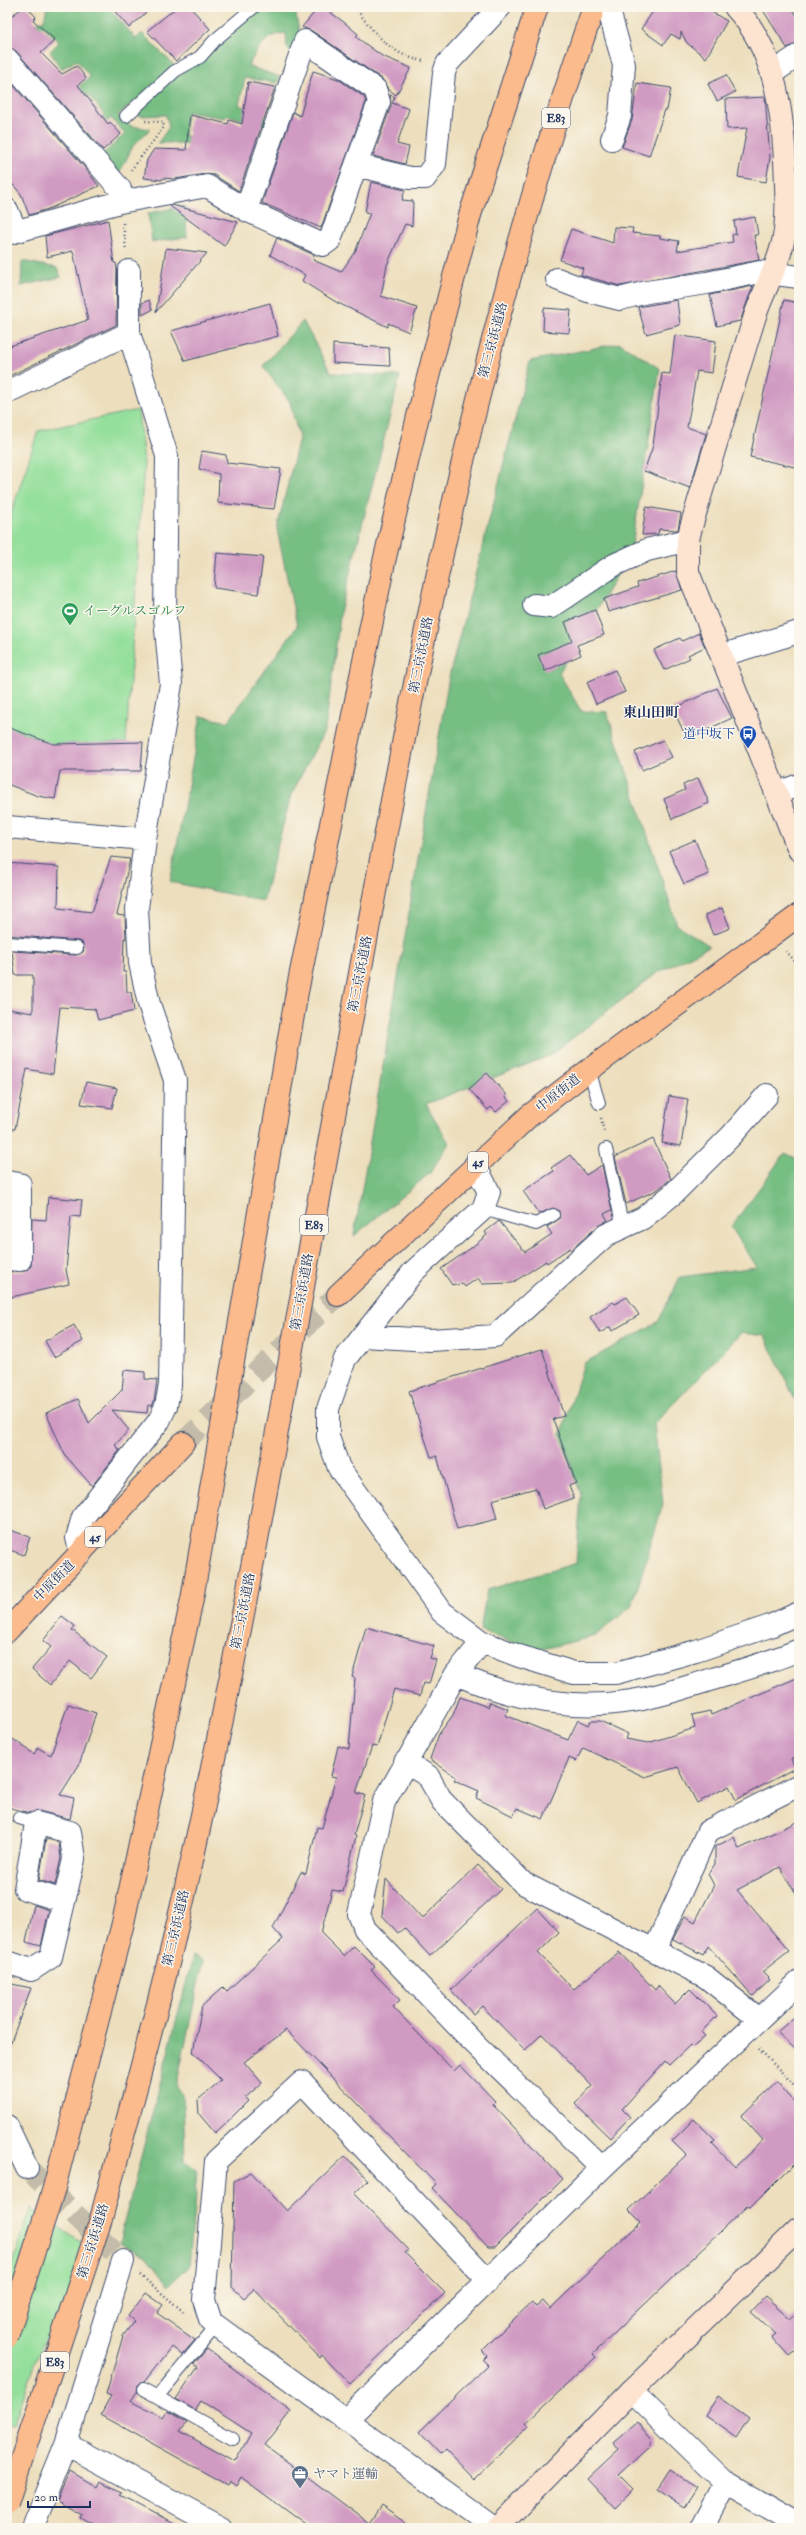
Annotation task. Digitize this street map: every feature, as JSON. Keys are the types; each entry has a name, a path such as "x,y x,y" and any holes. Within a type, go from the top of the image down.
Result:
{"main road":[{"path":"7,2337 54,2188 123,1923 192,1599 302,968 384,562 418,416 470,215 537,7"},
{"name":"第三京浜道路","path":"7,2503 101,2219 173,1942 243,1614 354,1007 436,574 470,425 522,230 564,92 594,7"},
{"name":"中原街道","path":"338,1295 529,1116 588,1070 799,915"},
{"name":"中原街道","path":"7,1631 183,1443"}],"street":[{"path":"356,165 410,178 425,178 435,164 444,73 447,64 500,7"},
{"path":"608,7 624,65 620,116 612,139"},
{"path":"735,7 750,23 772,73 780,100 784,139 786,207 784,236 773,274 756,314 688,540 688,572 701,608 723,655 799,850"},
{"path":"7,210 12,233 121,190 207,186 246,210 323,245 330,240 379,102 375,88 305,41 246,210"},
{"path":"772,73 799,55"},
{"path":"7,59 121,190"},
{"path":"81,1553 76,1538 83,1517 158,1422 166,1406 170,1385 175,1080 149,1004 140,963 137,909 145,838 171,684 165,618 167,456 129,333 129,270"},
{"path":"557,279 588,291 620,299 647,292 707,283 760,272 799,277"},
{"path":"7,392 129,333"},
{"path":"534,605 551,607 614,565 647,550 688,540"},
{"path":"723,655 799,632"},
{"path":"777,793 799,785"},
{"path":"7,828 145,838"},
{"path":"363,1336 430,1340 495,1336 606,1235 643,1218 673,1194 732,1135 767,1095"},
{"path":"475,1165 488,1192 483,1209 413,1272 345,1359 328,1409 328,1437 339,1468 442,1612 482,1642 519,1656 574,1673 616,1674 696,1651 770,1626 799,1613"},
{"path":"7,1182 20,1184 20,1260 7,1259"},
{"path":"482,1642 456,1674 405,1762 384,1802 359,1914 365,1929 470,2038 602,2168"},
{"path":"456,1674 490,1689 526,1698 572,1704 630,1702 776,1660 799,1650"},
{"path":"405,1762 428,1776 442,1801 523,1883 655,1949 706,1977 752,2026"},
{"path":"655,1949 708,1831 799,1784"},
{"path":"7,1962 31,1970 52,1957 74,1859 70,1832 27,1820 25,1889 64,1901"},
{"path":"347,2419 602,2168 799,1982"},
{"path":"488,2280 302,2082 216,2161 204,2300 211,2322 496,2528 632,2391 799,2229"},
{"path":"7,2126 27,2168"},
{"path":"32,2528 66,2444 123,2260"},
{"path":"632,2391 726,2483 799,2525"},
{"path":"66,2444 222,2528"},
{"path":"702,2528 726,2483"}],"lane":[{"path":"126,116 175,71 200,57 215,40 254,7"},
{"path":"7,943 77,948"},
{"path":"588,1070 599,1103"},
{"path":"606,1149 622,1228"},
{"path":"483,1209 536,1224 554,1215"},
{"path":"158,2396 216,2326"},
{"path":"143,2389 221,2426 233,2439"}],"path":[{"path":"355,7 368,25 390,49 418,60 447,64"},
{"path":"126,116 134,121 163,122 164,127 121,190 129,270"},
{"path":"599,1103 606,1149"},
{"path":"752,2026 799,2090"}],"green space":[{"path":"47,7 108,7 136,39 142,33 176,67 118,115 131,126 150,129 133,146 119,174 102,155 125,134 111,118 84,143 85,135 104,115 89,95 73,92 90,77 77,60 61,69 50,51 59,42 43,26 33,31 32,25 44,20"},
{"path":"271,7 301,7 296,14 300,38 293,51 287,48 286,33 272,37 262,44 248,66 280,77 277,83 245,78 239,105 267,117 265,126 227,115 225,118 187,112 184,136 222,144 259,156 257,161 209,146 185,143 158,143 169,127 166,115 140,116 135,113 251,12"},
{"path":"185,206 187,237 152,242 148,213"},
{"path":"22,261 57,268 61,277 21,286"},
{"path":"303,321 331,373 400,376 341,608 325,730 291,795 263,901 170,882 201,716 228,722 297,626 277,529 299,438 290,402 263,366"},
{"path":"620,343 660,369 631,552 559,673 581,711 607,712 677,925 710,946 657,973 549,1056 426,1104 449,1143 430,1173 354,1236 449,677 530,361"},
{"name":"イーグルスゴルフ","path":"138,410 144,462 126,743 53,744 7,727 7,526 38,431"},
{"path":"785,1153 799,1160 799,1408 765,1336 741,1333 654,1424 663,1504 632,1606 595,1636 535,1651 480,1630 487,1590 576,1563 581,1495 561,1435 584,1363 658,1322 680,1277 757,1267 731,1227"},
{"path":"193,1956 203,1961 176,2087 183,2094 185,2161 197,2170 189,2267 168,2285 146,2257 119,2242"},
{"path":"31,2208 98,2254 68,2339 46,2335 13,2425 7,2424 7,2281"}],"building":[{"path":"24,7 27,7 36,17 33,20 55,40 41,53 62,74 77,66 86,78 78,85 108,124 110,122 121,134 103,150 16,51 7,47 7,19"},
{"path":"111,7 152,7 129,28"},
{"path":"177,7 190,7 210,29 176,61 147,31"},
{"path":"319,7 323,7 345,23 358,34 356,37 382,56 411,68 396,95 388,89 382,79 312,31 302,27"},
{"path":"656,7 703,7 727,21 706,58 687,43 681,32 680,39 671,34 663,45 641,29"},
{"path":"761,7 791,7 799,19 799,43 787,48"},
{"path":"313,71 338,79 364,97 366,102 321,228 262,203 293,112 300,116"},
{"path":"726,75 735,92 717,101 708,84"},
{"path":"7,78 99,186 51,208 29,215 21,194 7,178"},
{"path":"248,82 275,87 239,191 214,175 205,174 175,179 163,178 162,180 144,178 147,160 154,149 186,150 190,115 228,124 229,120 242,124"},
{"path":"637,83 671,88 667,110 665,110 649,156 622,147 632,120"},
{"path":"390,95 395,97 392,103 409,109 397,144 409,147 405,164 373,156 391,106"},
{"path":"765,97 770,157 766,182 738,177 747,128 727,129 726,99"},
{"path":"371,182 405,190 402,200 413,201 412,226 405,224 387,265 381,296 417,308 409,332 388,323 388,327 336,302 302,281 305,275 270,255 277,238 314,255 313,260 341,272 356,250 370,213 365,212"},
{"path":"172,205 238,222 224,246 170,206"},
{"path":"755,217 758,235 754,235 759,260 620,286 581,275 583,268 560,260 571,229 613,243 614,227 633,228 632,233 660,236 660,238 679,241 677,251 733,242 732,235 736,234 734,221"},
{"path":"108,220 114,263 116,263 117,269 116,325 7,377 7,347 88,320 73,251 47,257 45,236"},
{"path":"166,248 207,253 156,312"},
{"path":"753,286 740,321 717,326 710,295"},
{"path":"149,300 152,310 142,315 142,303"},
{"path":"677,300 680,325 646,334 638,307"},
{"path":"784,300 799,303 799,468 750,457"},
{"path":"270,303 278,336 185,361 171,331"},
{"path":"544,308 571,310 569,333 543,331"},
{"path":"675,335 716,341 712,373 697,371 687,427 706,434 690,488 644,471 653,446 662,373 670,374"},
{"path":"333,344 389,348 390,366 333,363"},
{"path":"202,451 226,455 227,463 281,469 274,509 218,503 219,474 199,469"},
{"path":"646,507 681,513 678,530 659,529 658,534 642,535"},
{"path":"217,553 263,557 258,594 214,588"},
{"path":"676,571 682,590 608,612 604,599 638,587 637,583"},
{"path":"595,610 604,635 577,645 581,655 545,671 538,655 572,641 565,622"},
{"path":"699,633 705,647 688,655 690,658 664,670 654,650 680,638 682,641"},
{"path":"615,670 625,692 596,704 587,682"},
{"path":"717,688 732,718 687,739 673,709"},
{"path":"7,727 53,744 143,742 141,771 60,771 55,799 38,796 7,784"},
{"path":"663,740 672,757 642,770 635,752"},
{"path":"698,778 709,803 672,819 664,799 685,790 683,785"},
{"path":"695,840 709,874 684,884 669,851"},
{"path":"111,857 130,859 117,915 125,916 126,939 124,938 123,972 126,972 127,992 131,992 134,1011 98,1020 95,1009 60,1007 53,1074 27,1069 15,1129 7,1128 8,1009 33,1013 33,975 15,975 12,951 76,955 83,952 84,948 82,942 78,941 7,935 7,863 59,867 58,908 92,912"},
{"path":"722,908 730,928 713,935 705,915"},
{"path":"487,1073 507,1095 505,1096 509,1101 496,1112 491,1107 488,1110 469,1089"},
{"path":"86,1082 117,1088 112,1108 81,1104"},
{"path":"669,1096 688,1099 681,1146 662,1143"},
{"path":"653,1139 671,1179 657,1190 626,1204 615,1157"},
{"path":"570,1155 586,1175 602,1165 612,1210 604,1214 608,1220 598,1226 571,1250 570,1248 547,1263 546,1261 512,1283 482,1284 478,1278 465,1287 462,1283 457,1286 455,1284 452,1285 441,1269 487,1235 485,1232 499,1221 525,1252 552,1234 547,1227 559,1219 559,1211 553,1208 539,1214 523,1191 554,1171 551,1168"},
{"path":"48,1197 82,1200 80,1217 71,1216 66,1270 69,1284 7,1298 7,1272 25,1271 31,1266 32,1219 46,1220"},
{"path":"627,1297 639,1315 612,1331 610,1327 600,1333 590,1317 613,1302 615,1304"},
{"path":"74,1325 83,1341 54,1357 45,1341"},
{"path":"542,1349 564,1416 553,1419 576,1483 569,1486 574,1498 543,1509 536,1488 492,1500 497,1519 457,1529 437,1456 431,1457 409,1391"},
{"path":"124,1370 145,1372 145,1379 157,1380 154,1402 152,1406 148,1405 147,1413 112,1410 129,1430 115,1445 120,1450 92,1486 65,1455 46,1413 78,1399 89,1423 122,1390"},
{"path":"7,1529 30,1537 24,1555 7,1549"},
{"path":"62,1616 75,1626 72,1630 107,1657 91,1678 70,1661 50,1685 32,1669 51,1647 43,1641"},
{"path":"366,1627 434,1646 430,1658 436,1660 429,1684 423,1683 420,1696 394,1689 377,1747 372,1746 356,1793 365,1795 354,1835 356,1836 343,1892 332,1890 321,1933 344,1956 354,1946 375,1967 371,1970 400,2000 393,2007 454,2071 460,2065 495,2101 492,2104 563,2179 495,2247 488,2247 432,2188 436,2184 286,2030 244,2062 262,2083 245,2098 248,2101 227,2122 215,2133 199,2114 198,2100 221,2080 193,2052 202,2006 223,1987 227,1991 283,1939 273,1928 301,1872 306,1874 317,1827 322,1828 336,1777 331,1776 338,1746 349,1749 355,1678 352,1677"},
{"path":"799,1677 799,1755 791,1759 795,1768 736,1800 729,1786 697,1803 678,1767 645,1777 583,1748 576,1761 569,1758 543,1819 517,1808 513,1816 476,1798 479,1791 454,1780 456,1777 430,1759 439,1734 453,1715 460,1697 488,1707 490,1702 508,1709 505,1715 568,1740 578,1720 588,1725 590,1721 600,1721 628,1734 626,1739 648,1743 695,1728 692,1715 710,1711 711,1715"},
{"path":"68,1704 96,1713 79,1765 60,1795 74,1798 70,1819 39,1811 30,1813 7,1807 7,1735 34,1754 38,1748 51,1755"},
{"path":"799,1821 799,1899 780,1867 737,1890 789,1951 762,1972 770,1980 753,1996 708,1946 703,1955 673,1939 685,1916 695,1922 714,1885 708,1874 715,1864 715,1847 734,1837 739,1849"},
{"path":"46,1839 59,1842 61,1858 55,1885 39,1880"},
{"path":"478,1865 501,1889 430,1956 404,1928 398,1933 382,1915 386,1879 422,1919"},
{"path":"34,1905 49,1910 41,1946 26,1942"},
{"path":"537,1908 559,1932 538,1953 574,1989 619,1952 655,1990 658,1986 675,2004 690,1989 717,2016 701,2032 705,2036 692,2047 690,2045 669,2065 665,2061 622,2109 630,2117 610,2138 575,2104 592,2086 542,2034 525,2050 482,2006 473,2014 451,1990"},
{"path":"7,1983 31,1988 9,2047 7,2046"},
{"path":"799,2013 799,2053 777,2032"},
{"path":"777,2082 799,2107 799,2159 750,2208 747,2206 593,2354 596,2357 526,2423 529,2426 474,2479 446,2450 441,2455 419,2432 488,2365 483,2360 487,2356 482,2351 532,2302 536,2307 543,2301 550,2309 641,2222 629,2210 686,2155 672,2141 694,2119 715,2140 712,2143 735,2167 763,2140 741,2116"},
{"path":"345,2156 368,2180 354,2194 409,2250 405,2253 445,2293 350,2384 322,2355 320,2358 254,2289 244,2298 232,2287 234,2181 251,2172 287,2211"},
{"path":"146,2293 163,2305 157,2313 195,2340 182,2355 172,2347 144,2382 137,2385 136,2393 131,2401 163,2417 167,2411 187,2422 180,2431 235,2462 251,2433 201,2401 195,2410 176,2399 198,2367 194,2364 207,2349 291,2411 265,2445 369,2523 381,2506 413,2528 310,2528 241,2477 236,2486 229,2481 227,2485 101,2415 111,2396 106,2394 123,2336 134,2321 128,2316"},
{"path":"765,2297 790,2319 799,2311 799,2349 789,2357 771,2337 775,2334 751,2312"},
{"path":"718,2396 749,2418 736,2438 705,2416"},
{"path":"637,2422 651,2439 651,2445 618,2475 633,2490 615,2508 588,2479 619,2450 613,2443"},
{"path":"670,2470 697,2487 684,2507 657,2490"},
{"path":"70,2471 97,2487 100,2481 122,2492 120,2495 183,2528 98,2528 80,2518 82,2514 57,2500"}],"tunnel":[{"path":"183,1443 338,1295"},
{"path":"27,2168 123,2261"}],"place":[{"name":"イーグルスゴルフ","path":"70,626"},
{"name":"道中坂下","path":"748,749"},
{"name":"ヤマト運輸","path":"300,2489"}],"district":[{"name":"東山田町","path":"651,712"}]}
